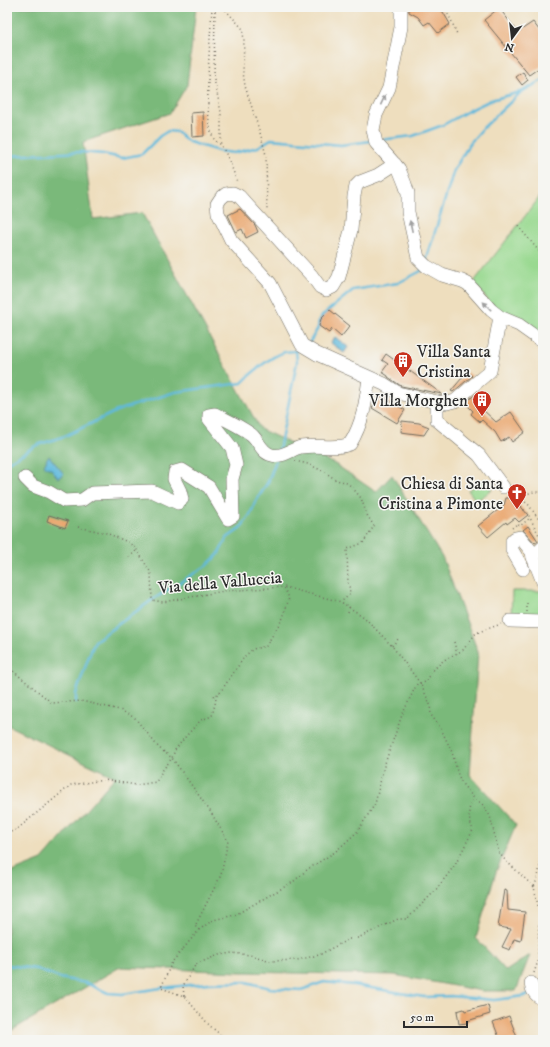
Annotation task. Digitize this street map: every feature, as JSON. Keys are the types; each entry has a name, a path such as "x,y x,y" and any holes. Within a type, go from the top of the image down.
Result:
{"street":[{"path":"401,7 401,27 391,80 375,119 373,130 375,140 399,169 406,184 408,193 408,212 418,258 424,264 442,275 462,280 468,284 478,294 483,303 500,317 519,325 543,342"},
{"path":"394,164 378,175 360,182 356,186 349,242 336,283 326,290 320,287 312,276 239,196 233,193 226,194 221,198 217,204 218,213 231,240 272,286 302,345 317,354 384,384 398,393 437,402 447,403 455,401 474,383 490,371 500,317"},
{"path":"25,478 33,486 49,492 64,501 82,500 92,494 152,490 178,503 182,500 180,491 174,479 175,472 182,470 209,487 228,519 233,516 232,479 236,465 232,448 209,418 209,415 215,414 252,436 261,448 272,455 281,455 300,447 316,445 342,447 350,444 361,423 370,378"},
{"path":"437,402 437,420 479,455 503,488"},
{"path":"523,568 512,550 512,541 515,538 520,537 532,552 543,582"},
{"path":"533,557 542,544"},
{"path":"510,621 543,622"}],"path":[{"path":"212,7 209,120 214,140 221,145"},
{"path":"215,7 214,80 220,112 221,145 237,181 239,196"},
{"path":"223,7 242,28 244,39 243,72 245,86 266,155 267,215 263,221"},
{"path":"444,7 457,34"},
{"path":"518,226 543,255"},
{"path":"281,455 298,462 308,464 325,472 336,480 351,486 361,498 367,515 374,526 363,543 347,548 348,584 350,589 349,595 341,602"},
{"path":"503,488 513,496 530,518 542,544"},
{"path":"543,492 534,492 517,496 528,504 543,526"},
{"path":"512,528 517,524 520,526 530,518"},
{"name":"Via della Valluccia","path":"78,527 106,533 128,542 137,550 151,573 152,600 163,602 224,591 284,587 341,602 350,606 364,617 392,646 420,683 430,704 431,715 440,727 452,752 458,775 463,785 473,797 483,805 490,816 499,852 505,860 534,887"},
{"path":"129,557 137,550"},
{"path":"7,833 16,830 71,785 104,780 137,785 156,782 172,758 175,750 201,720 212,716 216,700 214,695 219,694 245,656 253,649 266,646 283,618 286,610 289,598 284,587"},
{"path":"348,612 350,606"},
{"path":"227,1040 210,1026 184,996 161,988 172,962 199,930 213,920 235,915 292,882 308,869 335,852 357,832 375,804 384,766 402,715 417,684 426,682 434,669 444,660 463,650 476,633 510,621"},
{"path":"392,646 398,639"},
{"path":"454,642 456,654"},
{"path":"7,666 52,703 81,701 120,710 135,718 159,748 172,758 210,811 228,841 221,875 195,926 199,930"},
{"path":"184,996 183,986 196,964 220,955 232,953 250,955 271,960 297,960 319,955 349,939 358,938 398,919 408,920 435,891 455,865 473,830 469,820 468,811 473,797"},
{"path":"535,992 538,961 539,910 534,887 538,877 543,849"}],"green space":[{"path":"7,7 196,7 187,85 170,113 83,142 93,219 142,213 260,429 335,464 376,492 392,475 443,559 478,652 470,775 516,825 496,872 476,938 506,971 530,955 516,991 482,991 394,975 239,972 120,967 9,1032 7,1030 7,874 42,860 115,777 7,725"},
{"path":"543,193 543,340 502,316 473,283"},
{"path":"485,479 492,490 476,501 468,490"},
{"path":"512,591 543,591 542,619 511,618"}],"water":[{"path":"335,337 348,347 344,353 331,343"},
{"path":"49,456 64,474 58,478 51,469 46,467 44,464"}],"building":[{"path":"409,7 437,7 443,12 450,24 438,33 429,22 424,25 418,17 409,12"},
{"path":"499,8 518,32 533,22 543,35 543,65 529,75 484,20"},
{"path":"523,72 528,80 522,85 516,77"},
{"path":"203,112 204,136 192,137 191,113"},
{"path":"240,209 255,225 258,232 246,238 242,229 236,232 228,215"},
{"path":"330,310 350,326 341,337 332,329 329,333 319,326 321,319"},
{"name":"Villa Santa Cristina","path":"386,354 442,394 401,386 388,377 382,372 388,364 382,360"},
{"path":"467,372 472,376 453,392 451,391"},
{"name":"Villa Morghen","path":"479,391 490,401 482,409 496,422 511,412 525,432 512,442 509,437 501,442 495,432 482,420 480,422 471,414 473,411 465,403"},
{"path":"380,395 405,410 397,423 372,408"},
{"path":"402,421 419,423 429,427 424,435 401,432"},
{"path":"512,496 528,515 519,522 515,518 507,524 506,522 488,537 478,526 504,505 506,498"},
{"path":"49,515 68,521 65,528 47,521"},
{"path":"528,526 538,541 535,543 523,530"},
{"path":"504,890 507,891 508,910 525,912 521,941 514,939 510,950 502,947 511,929 498,927"},
{"path":"488,1005 490,1014 467,1021 467,1023 459,1024 457,1011 464,1009 465,1011"},
{"path":"509,1016 518,1040 500,1040 493,1022"}],"waterway":[{"path":"426,261 454,170 470,143 483,128 521,92 543,80"},
{"path":"380,140 413,136 443,125 491,100 520,92"},
{"path":"7,156 81,152 103,154 122,158 142,154 160,136 168,131 177,132 189,142 218,151 234,153 258,147 271,139 341,145 371,141"},
{"path":"308,345 318,328 319,320 353,290 398,283 421,271 422,269"},
{"path":"7,462 37,445 65,436 119,410 175,392 242,383 256,370 274,357 285,352 300,349"},
{"path":"279,450 297,362 296,351"},
{"path":"76,702 76,694 95,641 152,600 206,566 218,555 227,538 240,529 250,515 255,503 268,482 276,460"},
{"path":"7,965 36,969 60,978 86,983 108,993 122,994 208,983 246,982 270,988 301,990 324,982 354,985 424,997 451,996 494,1000 524,996 531,993"}],"place":[{"name":"Villa Santa Cristina","path":"403,378"},
{"name":"Villa Morghen","path":"482,417"},
{"name":"Chiesa di Santa Cristina a Pimonte","path":"517,510"}]}
